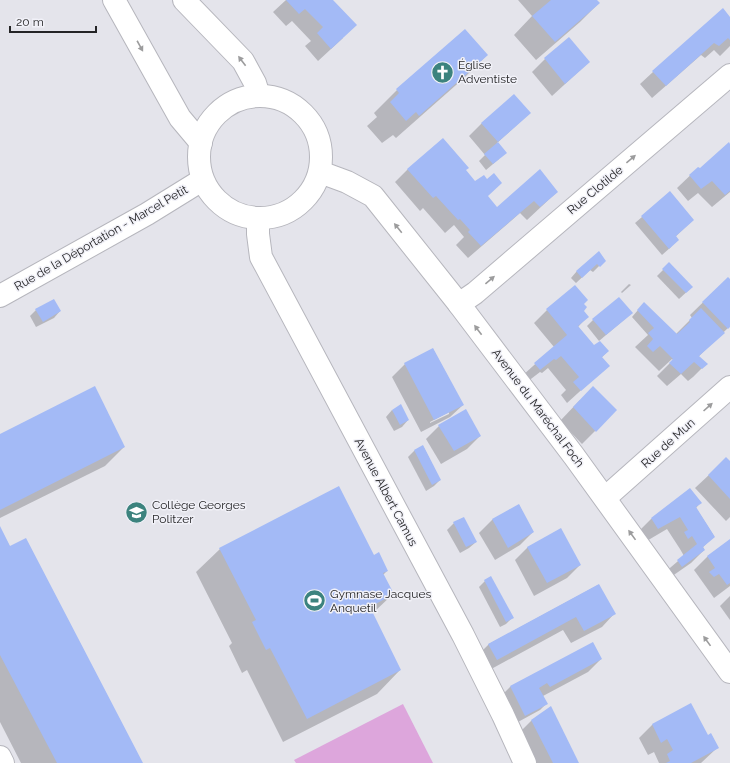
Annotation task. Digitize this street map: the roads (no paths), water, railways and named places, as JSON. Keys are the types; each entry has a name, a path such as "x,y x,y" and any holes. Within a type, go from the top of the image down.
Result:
{"street":[{"path":"114,0 180,118 201,143"},
{"path":"184,0 243,61 255,83 259,96"},
{"name":"Rue Clotilde","path":"459,304 475,293 730,75"},
{"path":"259,96 278,97 296,107 308,119 318,135 322,153 320,172 314,187 304,201 291,211 275,218 258,219 241,216 224,208 211,196 202,180 199,161 201,143 208,124 222,109 239,99 259,96"},
{"name":"Avenue du Maréchal Foch","path":"320,172 347,182 373,196 459,304 605,498 730,672"},
{"name":"Rue de la Déportation - Marcel Petit","path":"0,296 147,214 202,180"},
{"name":"Avenue Albert Camus","path":"258,219 261,257 463,635 525,763"},
{"name":"Rue de Mun","path":"605,498 730,387"},
{"path":"0,757 3,763"}],"place":[{"name":"Église Adventiste","path":"442,72"},
{"name":"Collège Georges Politzer","path":"136,512"},
{"name":"Gymnase Jacques Anquetil","path":"314,601"}]}
